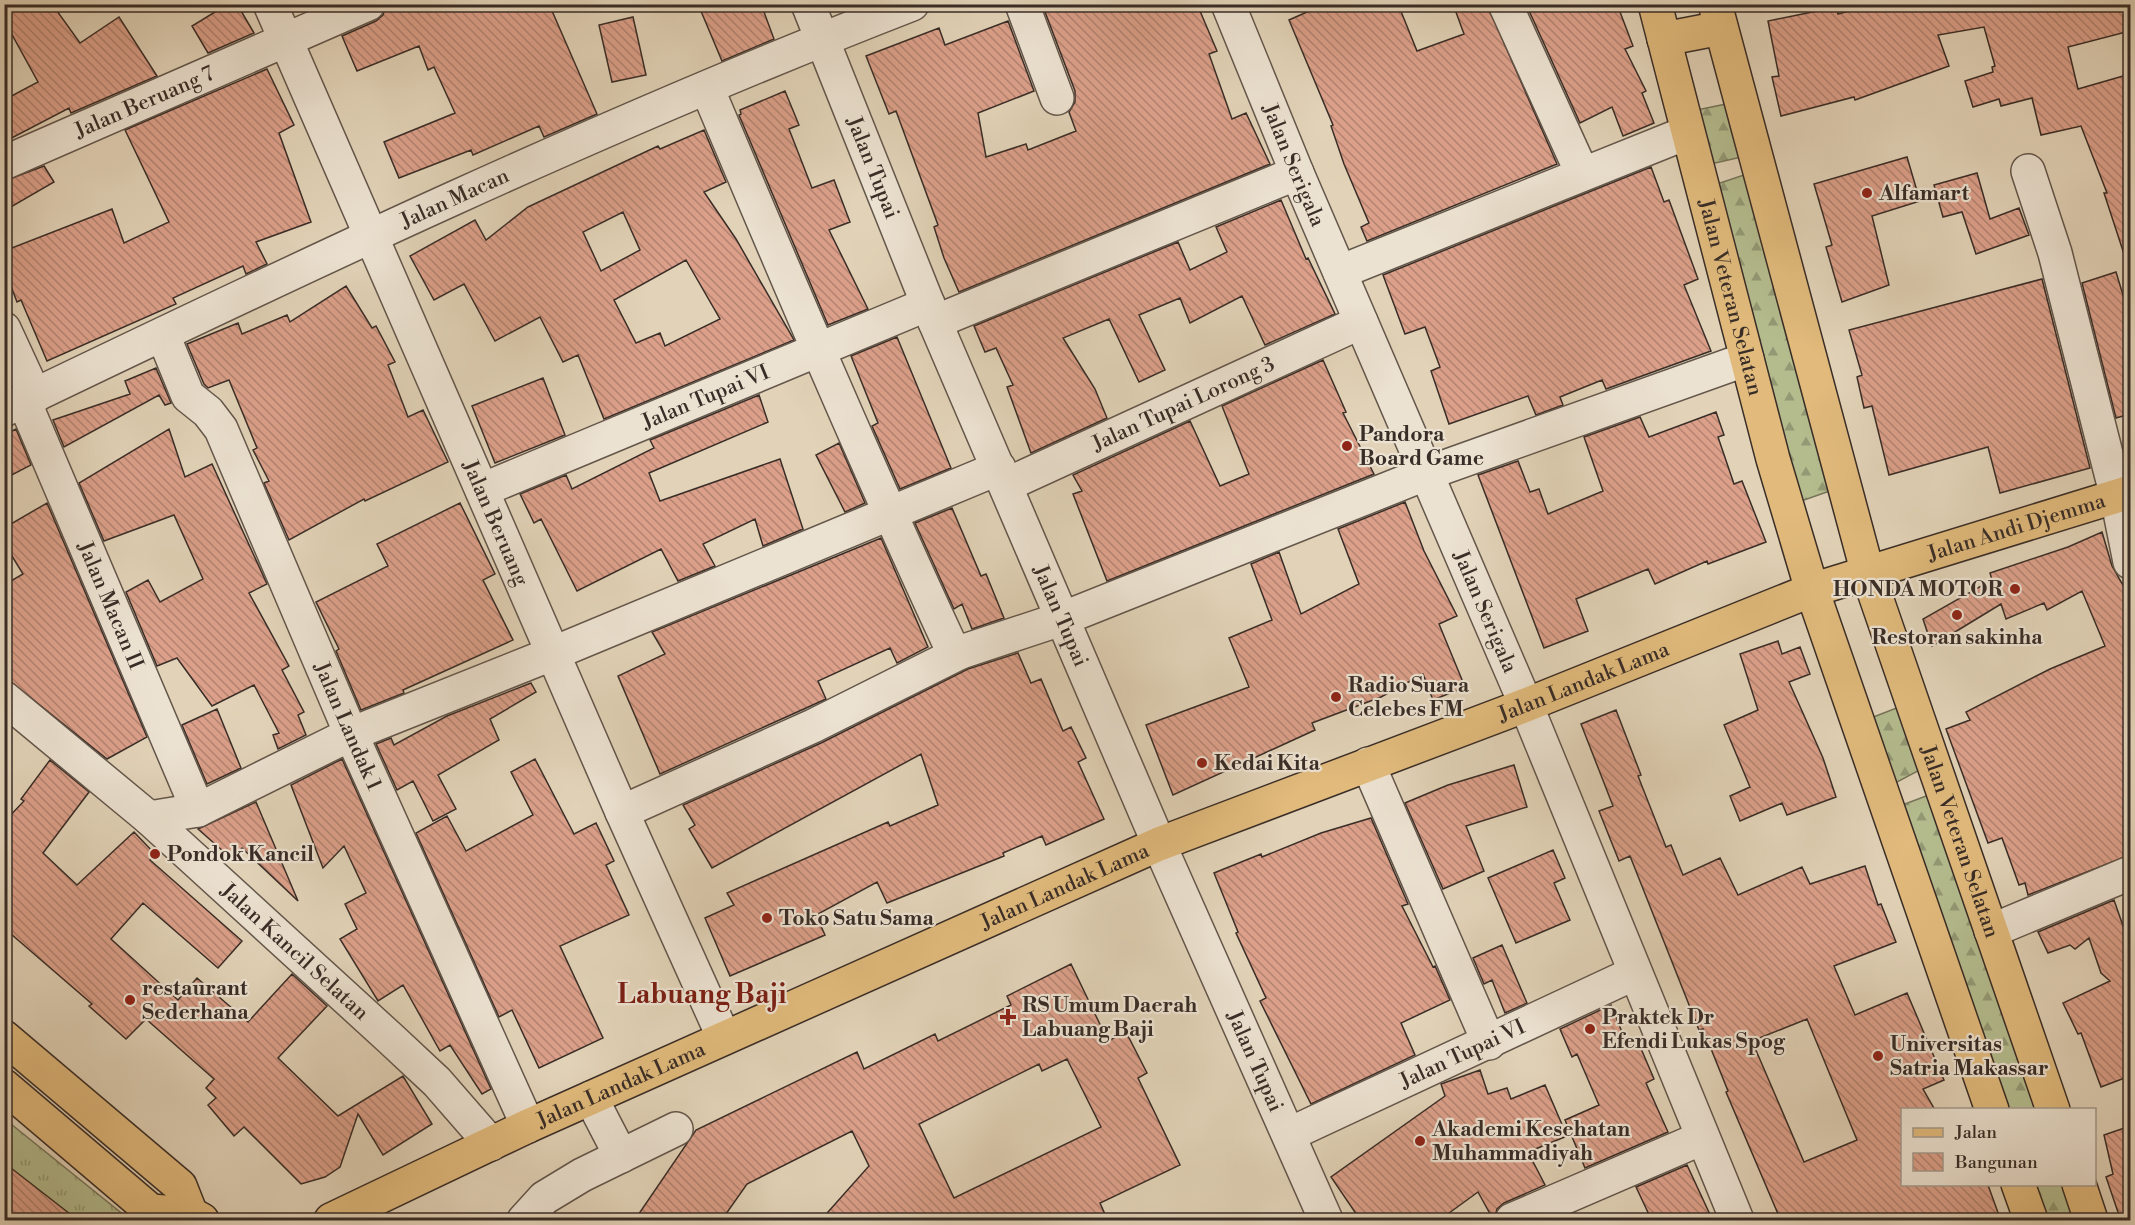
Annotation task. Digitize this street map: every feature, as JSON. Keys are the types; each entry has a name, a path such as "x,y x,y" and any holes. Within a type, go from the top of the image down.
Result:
{"main road":[{"name":"Jalan Veteran Selatan","path":"1655,4 1686,133 1773,459 1812,590 1991,1108"},
{"name":"Jalan Veteran Selatan","path":"1718,16 1868,574 2052,1108"},
{"path":"1664,39 1718,16"},
{"name":"Jalan Andi Djemma","path":"1868,574 2124,494"},
{"path":"1812,590 1868,574"},
{"name":"Jalan Landak Lama","path":"331,1221 528,1126 1159,844 1527,705 1812,590"},
{"path":"4,1037 180,1186 196,1217"},
{"path":"4,1086 151,1211 196,1217"},
{"path":"2018,1186 2031,1221"},
{"path":"2079,1186 2091,1221"}],"street":[{"name":"Jalan Beruang","path":"270,4 369,237 724,1038"},
{"name":"Jalan Beruang 7","path":"4,162 368,4"},
{"name":"Jalan Tupai","path":"808,4 932,313 1159,844 1290,1134 1325,1220"},
{"name":"Jalan Macan","path":"21,402 369,237 593,136 912,4"},
{"path":"1022,4 1057,98"},
{"name":"Jalan Serigala","path":"1228,4 1425,474 1527,705 1737,1221"},
{"path":"1505,4 1582,172"},
{"path":"707,88 817,351 889,514 952,649 961,652"},
{"path":"1340,272 1582,172 1686,133"},
{"path":"2028,171 2055,253 2124,494 2130,562"},
{"name":"Jalan Tupai VI","path":"482,490 817,351 932,313 1297,172"},
{"name":"Jalan Tupai Lorong 3","path":"149,818 198,810 351,734 554,653 889,514 1003,477 1361,322"},
{"name":"Jalan Macan II","path":"4,329 21,402 198,810"},
{"name":"Jalan Landak 1","path":"163,335 188,396 208,412 221,429 351,734 528,1126"},
{"path":"622,812 813,726 961,652 1064,618 1425,474 1747,359"},
{"name":"Jalan Kancil Selatan","path":"4,698 149,818 437,1082 491,1144"},
{"path":"1368,764 1489,1043"},
{"path":"1991,931 2130,873"},
{"name":"Jalan Tupai VI","path":"1290,1134 1635,973"},
{"path":"591,1098 621,1156"},
{"path":"524,1221 543,1198 621,1156 676,1130"},
{"path":"1512,1221 1702,1138"}],"green space":[{"path":"1741,101 1755,154 1697,167 1682,113"},
{"path":"1759,170 1844,486 1787,506 1702,189"},
{"path":"1912,702 1933,763 1882,790 1858,723"},
{"path":"1942,790 2054,1108 1993,1108 1889,810"},
{"path":"6,1120 130,1220 5,1220"},
{"path":"2019,1186 2080,1186 2092,1220 2031,1220"}],"building":[{"path":"4,4 52,4 80,43 119,17 157,76 71,113 69,108 4,142 4,100 38,82 4,20"},
{"path":"228,4 237,4 254,33 208,53 192,26"},
{"path":"386,4 549,4 597,114 544,137 539,126 473,155 471,150 399,178 384,142 455,113 434,67 428,70 419,46 357,71 342,36 376,21 383,15"},
{"path":"698,4 761,4 774,39 722,61"},
{"path":"1042,4 1197,4 1217,51 1209,54 1232,119 1246,113 1270,164 959,292 944,258 934,227 938,225 896,111 889,114 866,56 939,28 945,45 1008,21 1034,91 978,113 986,157 1026,144 1028,150 1076,131 1069,112 1075,102 1075,91"},
{"path":"1325,4 1398,4 1417,51 1464,34 1453,4 1487,4 1557,164 1367,241 1361,227 1369,223 1344,164 1331,126 1333,125 1289,20"},
{"path":"1526,4 1617,4 1633,46 1625,49 1646,91 1642,93 1654,123 1623,136 1612,107 1580,123"},
{"path":"1875,4 2126,4 2130,31 2068,47 2078,89 2130,74 2130,260 2126,260 2104,193 2107,193 2081,126 2041,135 2032,98 2001,106 1999,99 1973,107 1965,81 1993,72 1992,67 1995,66 1984,27 1938,35 1949,66 1855,100 1854,97 1781,116 1772,77 1779,76 1768,21 1837,7 1838,14"},
{"path":"633,17 646,75 612,82 599,25"},
{"path":"267,69 294,125 279,133 311,222 256,242 267,264 246,274 243,266 173,298 176,304 47,361 21,300 17,302 4,268 4,251 112,209 124,243 169,222 125,130"},
{"path":"785,91 799,125 789,129 812,188 834,180 850,222 829,230 868,309 828,325 739,115 740,110"},
{"path":"704,130 726,182 704,192 736,239 794,340 604,419 578,355 563,362 540,317 495,341 464,284 434,300 410,256 475,220 486,240 528,207 658,146 660,149","holes":["623,212 640,250 601,271 583,232","686,260 720,319 665,346 660,333 636,343 614,300"]},
{"path":"1907,157 1920,201 1872,216 1889,285 1842,302 1826,247 1832,245 1814,184"},
{"path":"44,166 54,182 4,211 4,181"},
{"path":"1651,167 1664,202 1669,200 1698,279 1684,285 1711,351 1606,389 1602,380 1560,397 1563,405 1536,415 1528,396 1449,424 1431,371 1440,367 1425,327 1405,334 1383,275"},
{"path":"1977,173 1990,219 2019,208 2029,235 1976,254 1962,212 1943,217 1934,185"},
{"path":"1281,200 1306,259 1308,258 1335,314 1265,345 1242,296 1190,323 1180,298 1139,315 1165,370 1139,382 1109,319 1063,338 1095,389 1107,418 1031,453 1007,387 1013,385 996,348 985,352 974,326 1178,242 1190,270 1227,252 1216,227"},
{"path":"2116,272 2130,318 2130,414 2116,418 2082,283"},
{"path":"2042,279 2090,468 2000,493 1988,447 1889,475 1872,406 1864,408 1857,377 1862,375 1849,330"},
{"path":"346,286 372,328 376,326 395,362 388,365 408,417 423,410 448,462 365,501 364,499 289,540 264,483 269,481 253,450 257,448 229,380 208,388 204,384 187,344 238,323 242,334 287,315 290,322"},
{"path":"897,337 951,468 900,489 872,426 878,423 851,356"},
{"path":"1323,360 1346,412 1343,413 1374,474 1107,581 1073,494 1082,491 1073,475 1190,421 1220,486 1249,474 1222,406"},
{"path":"156,368 171,403 165,405 159,395 64,447 53,420 130,394 125,381"},
{"path":"543,378 565,435 495,463 472,406"},
{"path":"759,395 768,422 649,473 660,501 780,459 803,529 763,546 755,519 703,544 715,566 678,581 661,549 577,591 541,519 534,523 520,494 566,475 572,489 654,448 650,440"},
{"path":"1716,412 1724,435 1718,437 1734,484 1742,481 1766,542 1708,564 1707,561 1655,584 1648,569 1576,599 1588,631 1544,648 1478,475 1518,461 1530,492 1539,489 1548,514 1603,491 1584,437 1640,417 1649,437"},
{"path":"16,429 31,465 4,479 4,435"},
{"path":"169,429 185,477 212,464 267,584 249,593 289,666 282,670 304,712 298,715 306,735 278,749 273,735 279,733 254,685 212,706 177,658 157,666 126,592 148,580 160,602 203,579 174,515 104,541 79,483"},
{"path":"839,443 865,503 845,512 816,455"},
{"path":"1405,502 1424,551 1457,616 1439,624 1465,687 1433,700 1423,674 1381,697 1312,723 1315,730 1173,795 1146,725 1249,687 1229,638 1272,620 1251,564 1279,552 1301,614 1359,584 1338,529"},
{"path":"47,503 147,737 107,759 10,681 4,667 4,585 23,574 4,543 4,528"},
{"path":"460,503 495,574 483,580 513,640 403,690 404,693 361,710 336,651 339,649 316,602 388,566 377,544"},
{"path":"952,508 981,576 986,574 1004,618 972,629 962,604 954,609 915,523"},
{"path":"2102,532 2112,566 2124,587 2125,638 2130,635 2130,855 2028,895 2025,883 2019,885 2002,838 1988,843 1946,729 1970,720 1966,712 2050,669 2105,646 2082,591 2047,610 2044,603 2006,619 2001,604 1932,646 1923,619 1992,580 1990,573 2068,547"},
{"path":"881,538 928,647 897,663 890,648 818,681 826,699 660,774 618,676 665,654 652,632"},
{"path":"1778,641 1782,654 1800,647 1810,674 1789,682 1823,758 1836,797 1787,815 1782,803 1740,821 1730,796 1750,787 1724,725 1758,710 1740,654"},
{"path":"1018,653 1031,683 1041,679 1063,731 1071,727 1086,758 1078,762 1104,819 1046,845 1042,836 1003,853 1004,856 887,903 877,882 816,915 825,935 730,976 705,918 734,905 727,893 888,822 890,826 938,805 921,754 712,868 689,829 695,825 683,805 821,743 968,669"},
{"path":"531,683 536,692 490,719 499,740 438,775 456,809 433,821 413,781 397,790 376,744 391,738 394,745 447,716"},
{"path":"217,709 241,768 207,784 182,725"},
{"path":"1616,710 1641,775 1638,776 1666,847 1671,845 1683,875 1720,858 1738,895 1802,867 1810,884 1865,866 1878,905 1881,904 1896,942 1834,966 1855,1015 1907,993 1944,1080 1923,1089 1934,1108 1901,1108 1901,1186 1988,1186 2001,1221 1781,1221 1726,1092 1728,1091 1703,1029 1699,1030 1630,856 1619,861 1599,811 1613,806 1581,724","holes":["1807,1019 1857,1140 1804,1162 1752,1041"]},
{"path":"342,759 491,1089 482,1094 450,1045 440,1051 403,985 378,1001 340,939 357,929 345,904 366,893 344,846 323,868 291,785"},
{"path":"535,759 574,834 596,823 614,861 606,865 629,915 560,946 603,1038 539,1068 512,1010 499,1017 416,833 447,816 466,851 533,815 511,772"},
{"path":"50,760 89,792 43,853 77,885 134,832 155,854 150,860 242,941 218,968 143,903 111,939 178,1000 197,978 248,1022 292,974 327,1006 278,1058 338,1116 403,1076 432,1124 383,1155 358,1114 340,1167 325,1177 301,1184 244,1127 234,1136 208,1105 216,1098 206,1088 214,1079 146,1019 126,1039 89,1006 92,1004 4,928 4,822 24,801 21,799"},
{"path":"1514,765 1527,807 1466,826 1484,871 1443,889 1405,803 1448,785"},
{"path":"256,802 298,901 242,848 232,859 198,829"},
{"path":"1371,818 1408,904 1402,906 1433,967 1435,966 1450,1000 1401,1023 1415,1055 1311,1104 1260,1001 1266,998 1236,933 1238,932 1214,873 1261,854 1262,857 1321,833"},
{"path":"1553,850 1565,878 1554,883 1570,920 1516,943 1488,878"},
{"path":"2114,900 2130,946 2130,1076 2101,1087 2081,1033 2078,1034 2063,1003 2110,981 2101,973 2089,938 2075,949 2070,945 2048,953 2038,932"},
{"path":"1502,945 1527,1003 1505,1013 1492,980 1484,984 1473,958"},
{"path":"1071,964 1108,1041 1126,1032 1147,1073 1138,1078 1180,1165 1100,1203 1108,1221 820,1221 869,1166 852,1131 747,1184 721,1221 634,1221 696,1130 857,1052 864,1069 935,1034 938,1041 1011,1005 1007,996","holes":["1067,1059 1101,1127 954,1198 919,1124 1039,1064 1042,1071"]},
{"path":"1611,1005 1626,1042 1636,1037 1654,1079 1646,1083 1668,1132 1585,1168 1565,1120 1599,1105 1577,1054 1572,1057 1560,1029"},
{"path":"1480,1070 1488,1094 1507,1088 1511,1099 1545,1085 1567,1136 1528,1152 1545,1185 1504,1203 1497,1209 1494,1221 1478,1192 1438,1221 1361,1221 1331,1177 1445,1096 1441,1084"},
{"path":"2130,1126 2130,1221 2121,1221 2106,1177 2113,1174 2104,1135"},
{"path":"1687,1165 1713,1221 1652,1221 1636,1187"},
{"path":"11,1168 79,1221 7,1221"}],"place":[{"name":"Alfamart","path":"1867,193"},
{"name":"Pandora Board Game","path":"1347,446"},
{"name":"HONDA MOTOR","path":"2015,589"},
{"name":"Restoran sakinha","path":"1957,615"},
{"name":"Radio Suara Celebes FM","path":"1336,697"},
{"name":"Kedai Kita","path":"1202,763"},
{"name":"Pondok Kancil","path":"155,854"},
{"name":"Toko Satu Sama","path":"767,918"},
{"name":"restaurant Sederhana","path":"130,1000"},
{"name":"RS Umum Daerah Labuang Baji","path":"1008,1017"},
{"name":"Praktek Dr Efendi Lukas Spog","path":"1590,1029"},
{"name":"Universitas Satria Makassar","path":"1878,1056"},
{"name":"Akademi Kesehatan Muhammadiyah","path":"1420,1141"}],"district":[{"name":"Labuang Baji","path":"702,994"}]}
